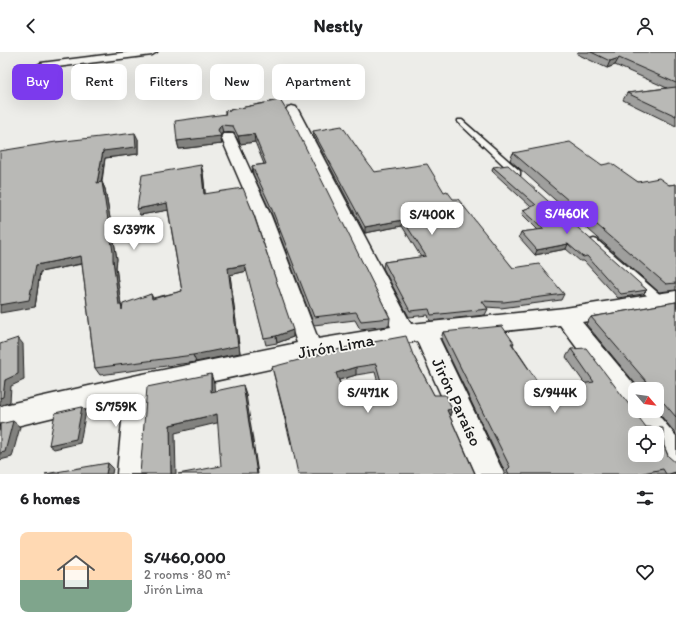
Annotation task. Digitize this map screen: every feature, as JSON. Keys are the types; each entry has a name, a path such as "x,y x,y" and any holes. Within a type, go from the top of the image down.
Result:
{"street":[{"path":"57,64 152,52"},
{"name":"Jirón Paraíso","path":"292,110 415,332 490,474"},
{"path":"228,137 263,216 310,350"},
{"name":"Jirón Lima","path":"0,418 138,386 310,350 415,332 565,316 668,300"},
{"path":"565,316 628,396"},
{"path":"131,474 138,386"},
{"path":"645,418 652,426"},
{"path":"664,442 676,458"}],"lane":[{"path":"460,121 526,181"},
{"path":"590,238 668,300"}],"building":[{"path":"591,52 676,52 676,83 619,58 610,61"},
{"path":"676,87 676,116 627,93"},
{"path":"280,100 290,116 390,318 361,321 356,312 314,317 271,207 252,166 266,164 254,134 238,136 233,126 221,125 218,130 221,136 177,141 175,121 226,114 225,111"},
{"path":"342,126 374,172 427,164 444,192 447,191 453,199 458,199 513,268 539,264 564,294 504,302 482,301 488,309 431,315 429,309 410,311 384,262 426,256 403,220 365,227 313,131"},
{"path":"135,133 136,147 103,151 97,183 102,182 113,252 119,305 121,305 122,310 123,304 151,294 152,299 182,291 167,203 137,209 142,175 201,165 204,194 243,188 293,330 276,336 264,338 245,265 228,268 238,346 193,355 95,368 81,256 36,265 29,300 0,305 0,151 56,142"},
{"path":"570,142 602,165 611,163 638,182 659,178 669,185 676,184 676,283 666,284 513,153"},
{"path":"508,165 647,290 621,294 587,256 583,257 568,244 537,250 521,232 544,229 523,210 536,205 493,167"},
{"path":"676,302 676,417 664,403 664,382 646,382 591,317"},
{"path":"502,326 514,343 511,343 543,390 594,382 571,349 586,348 628,403 628,418 639,418 645,426 628,426 628,462 664,462 664,446 668,456 676,463 676,472 666,474 663,469 638,474 509,474 507,470 510,467 443,332"},
{"path":"406,336 413,355 434,395 446,395 452,409 447,410 475,474 298,474 272,367 352,346","holes":["376,364 384,392 347,403 336,373 356,367"]},
{"path":"18,338 18,374 5,380 3,397 0,398 0,344"},
{"path":"211,374 211,392 243,385 257,474 178,474 221,466 217,414 170,425 171,474 140,474 147,387"},
{"path":"82,407 76,439 49,445 55,413"},
{"path":"13,421 5,452 0,453 0,424"},
{"path":"108,463 106,474 45,474"}]}
